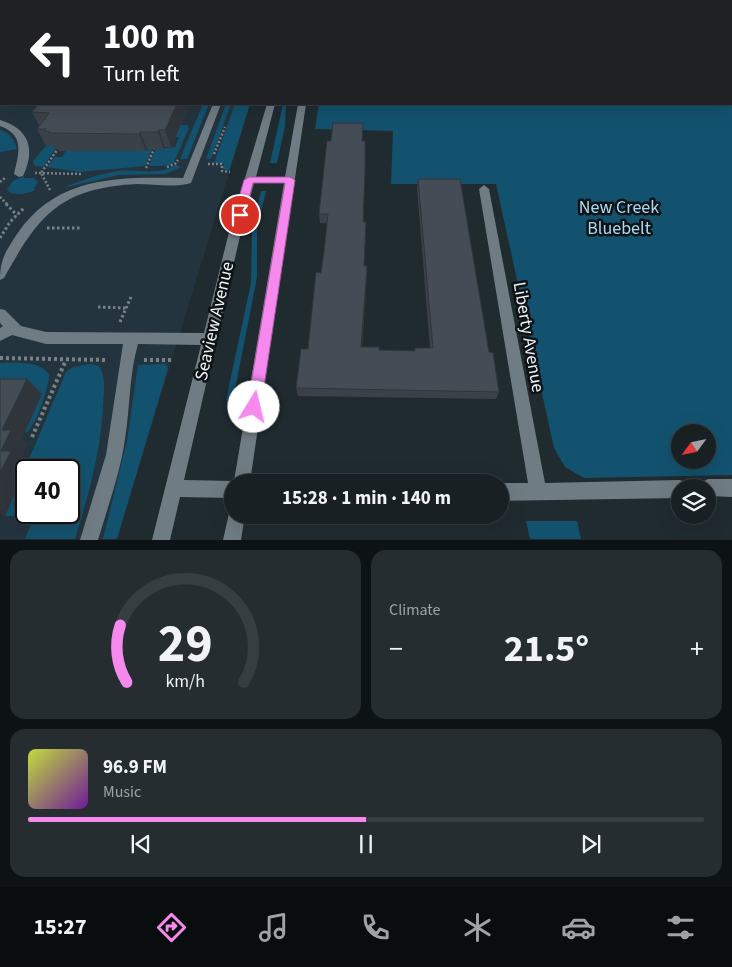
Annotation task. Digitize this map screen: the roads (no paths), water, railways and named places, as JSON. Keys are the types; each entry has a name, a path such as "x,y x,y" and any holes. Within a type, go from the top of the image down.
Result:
{"street":[{"path":"0,275 28,227 47,208 71,193 100,183 120,180 187,181 216,105"},
{"name":"Seaview Avenue","path":"161,540 249,180 271,105"},
{"path":"243,474 302,105"},
{"path":"0,123 15,129 24,140 24,153 18,174"},
{"path":"249,180 290,180"},
{"name":"Liberty Avenue","path":"484,190 538,492"},
{"path":"0,314 17,331 31,336 46,338 210,339"},
{"path":"0,335 13,327"},
{"path":"89,540 114,455 119,426 125,360 132,339"},
{"path":"174,488 224,489"},
{"path":"716,488 732,488"},
{"path":"509,492 671,489"},
{"path":"232,540 235,524"}],"park label":[{"name":"New Creek Bluebelt","path":"619,217"}]}
